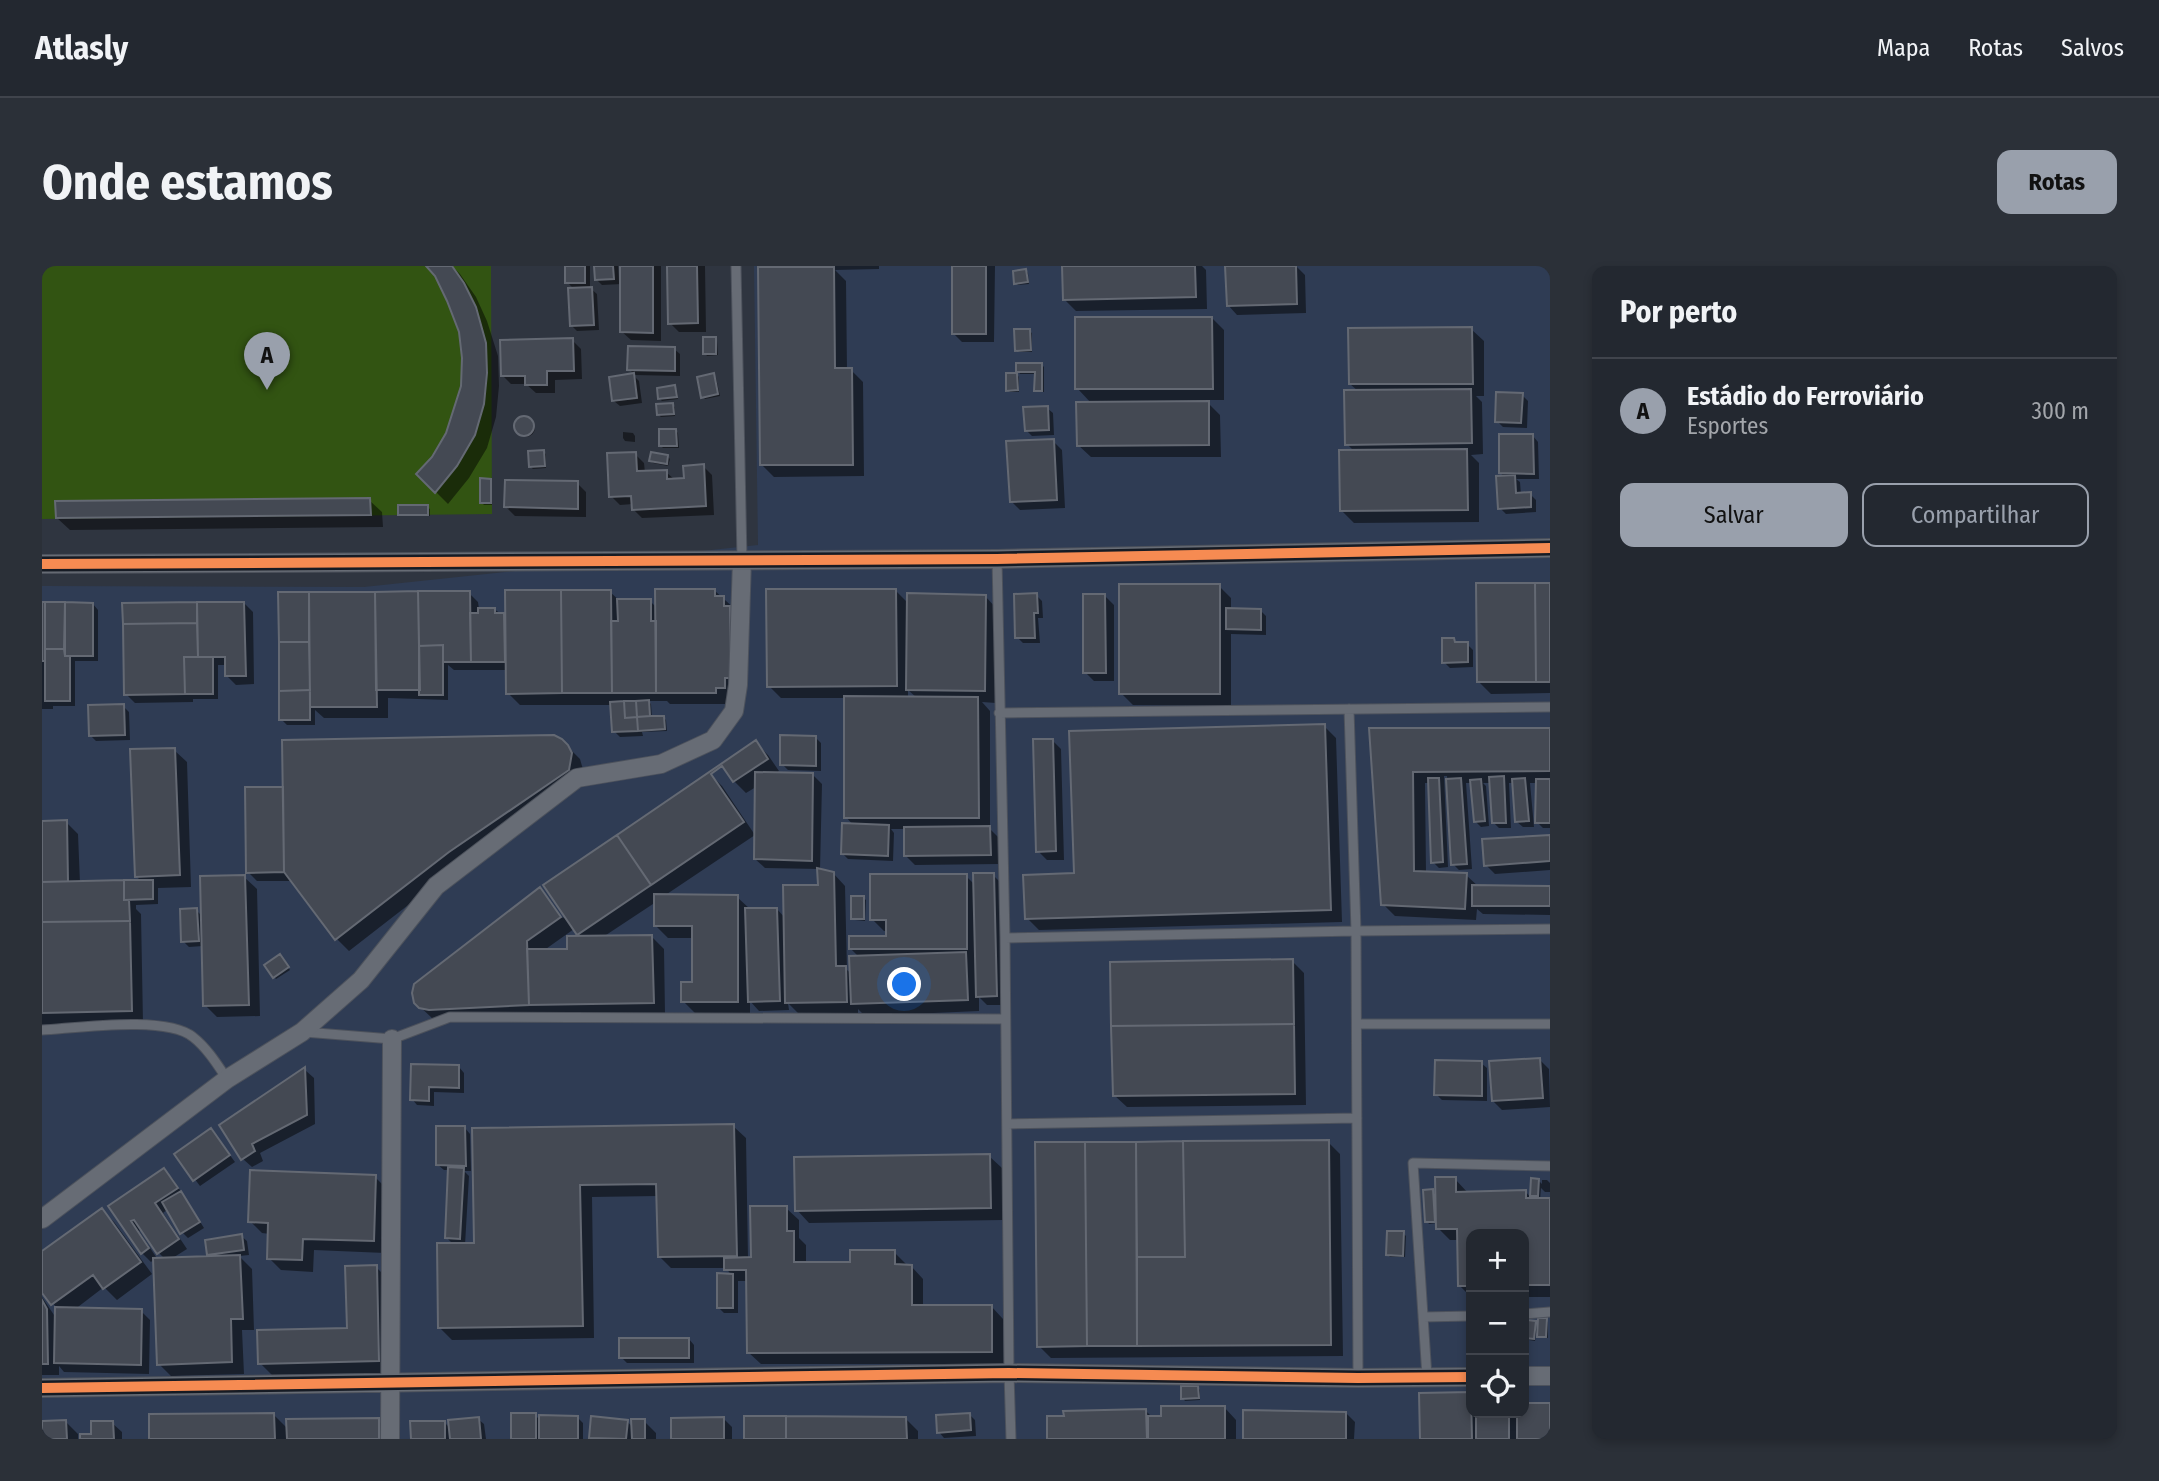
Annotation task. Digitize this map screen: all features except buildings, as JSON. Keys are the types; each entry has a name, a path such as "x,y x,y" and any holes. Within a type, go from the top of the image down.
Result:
{"street":[{"path":"42,564 997,559 1550,548"},
{"path":"42,1219 227,1079 302,1032 361,980 436,886 577,778 661,764 713,740 734,711 738,685 742,560"},
{"path":"390,1439 392,1039"},
{"path":"42,1388 1009,1373 1466,1377"},
{"path":"1529,1376 1550,1376"}],"lane":[{"path":"736,266 742,560"},
{"path":"997,559 1012,1439"},
{"path":"999,713 1550,707"},
{"path":"1349,709 1356,931 1358,1378"},
{"path":"1005,938 1550,929"},
{"path":"302,1032 392,1039 450,1017 1005,1019"},
{"path":"1357,1024 1550,1024"},
{"path":"42,1030 164,1026 191,1035 210,1054 227,1079"},
{"path":"1007,1124 1357,1118"},
{"path":"1427,1377 1413,1163 1550,1166"},
{"path":"1529,1314 1550,1312"},
{"path":"1423,1317 1466,1316"}],"shaded area":[{"path":"754,266 1550,266 1550,1439 42,1439 42,586 364,587 758,545"}],"green space":[{"path":"42,266 491,266 492,514 42,519"}],"cycle path":[{"path":"42,564 997,559 1550,548"},
{"path":"42,1388 1009,1373 1466,1377"}],"place":[{"name":"Estádio do Ferroviário","path":"267,390"}]}
